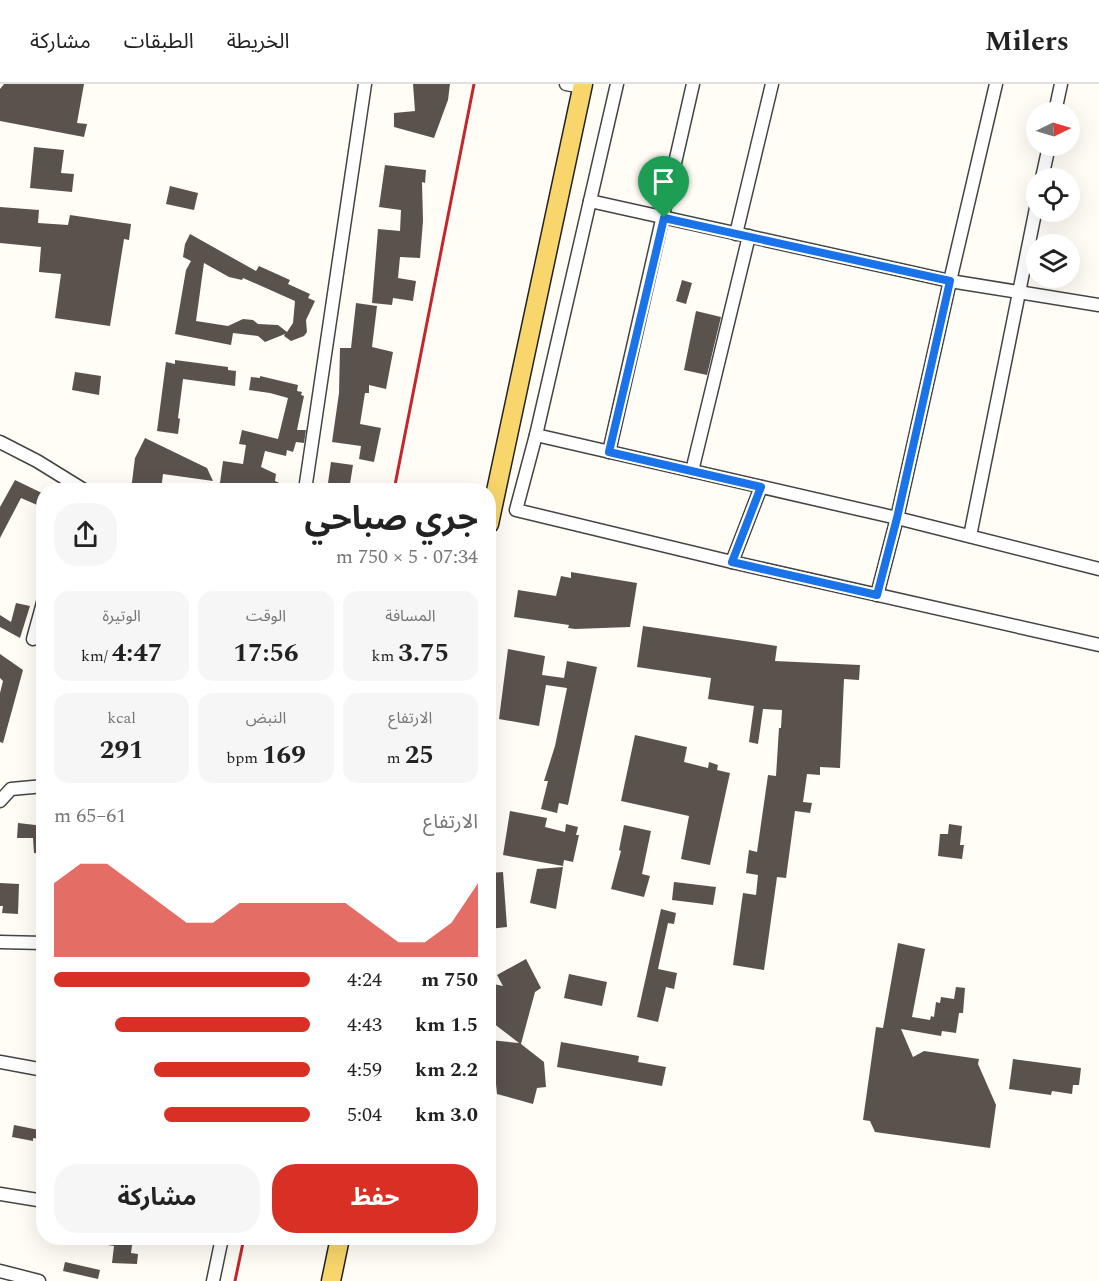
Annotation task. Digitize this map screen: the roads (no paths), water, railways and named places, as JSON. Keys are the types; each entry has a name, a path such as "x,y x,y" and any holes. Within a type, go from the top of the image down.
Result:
{"main road":[{"path":"496,490 577,85"},
{"path":"331,1281 339,1245"}],"street":[{"path":"306,483 366,84"},
{"path":"516,510 536,435 618,84"},
{"path":"609,452 693,84"},
{"path":"692,471 772,84"},
{"path":"877,595 897,518 996,84"},
{"path":"1057,102 1061,84"},
{"path":"590,201 950,281 1099,305"},
{"path":"970,536 1033,222"},
{"path":"536,435 897,518 1099,569"},
{"path":"0,442 37,461 68,483"},
{"path":"732,562 761,487"},
{"path":"496,506 1099,645"},
{"path":"33,639 36,628"},
{"path":"0,782 12,789 36,787"},
{"path":"0,801 12,789"},
{"path":"0,942 36,942"},
{"path":"0,1062 36,1069"},
{"path":"0,1194 36,1200"},
{"path":"213,1281 221,1245"},
{"path":"0,1272 39,1281"}],"railway":[{"path":"395,483 474,84"},
{"path":"235,1281 243,1245"}]}
